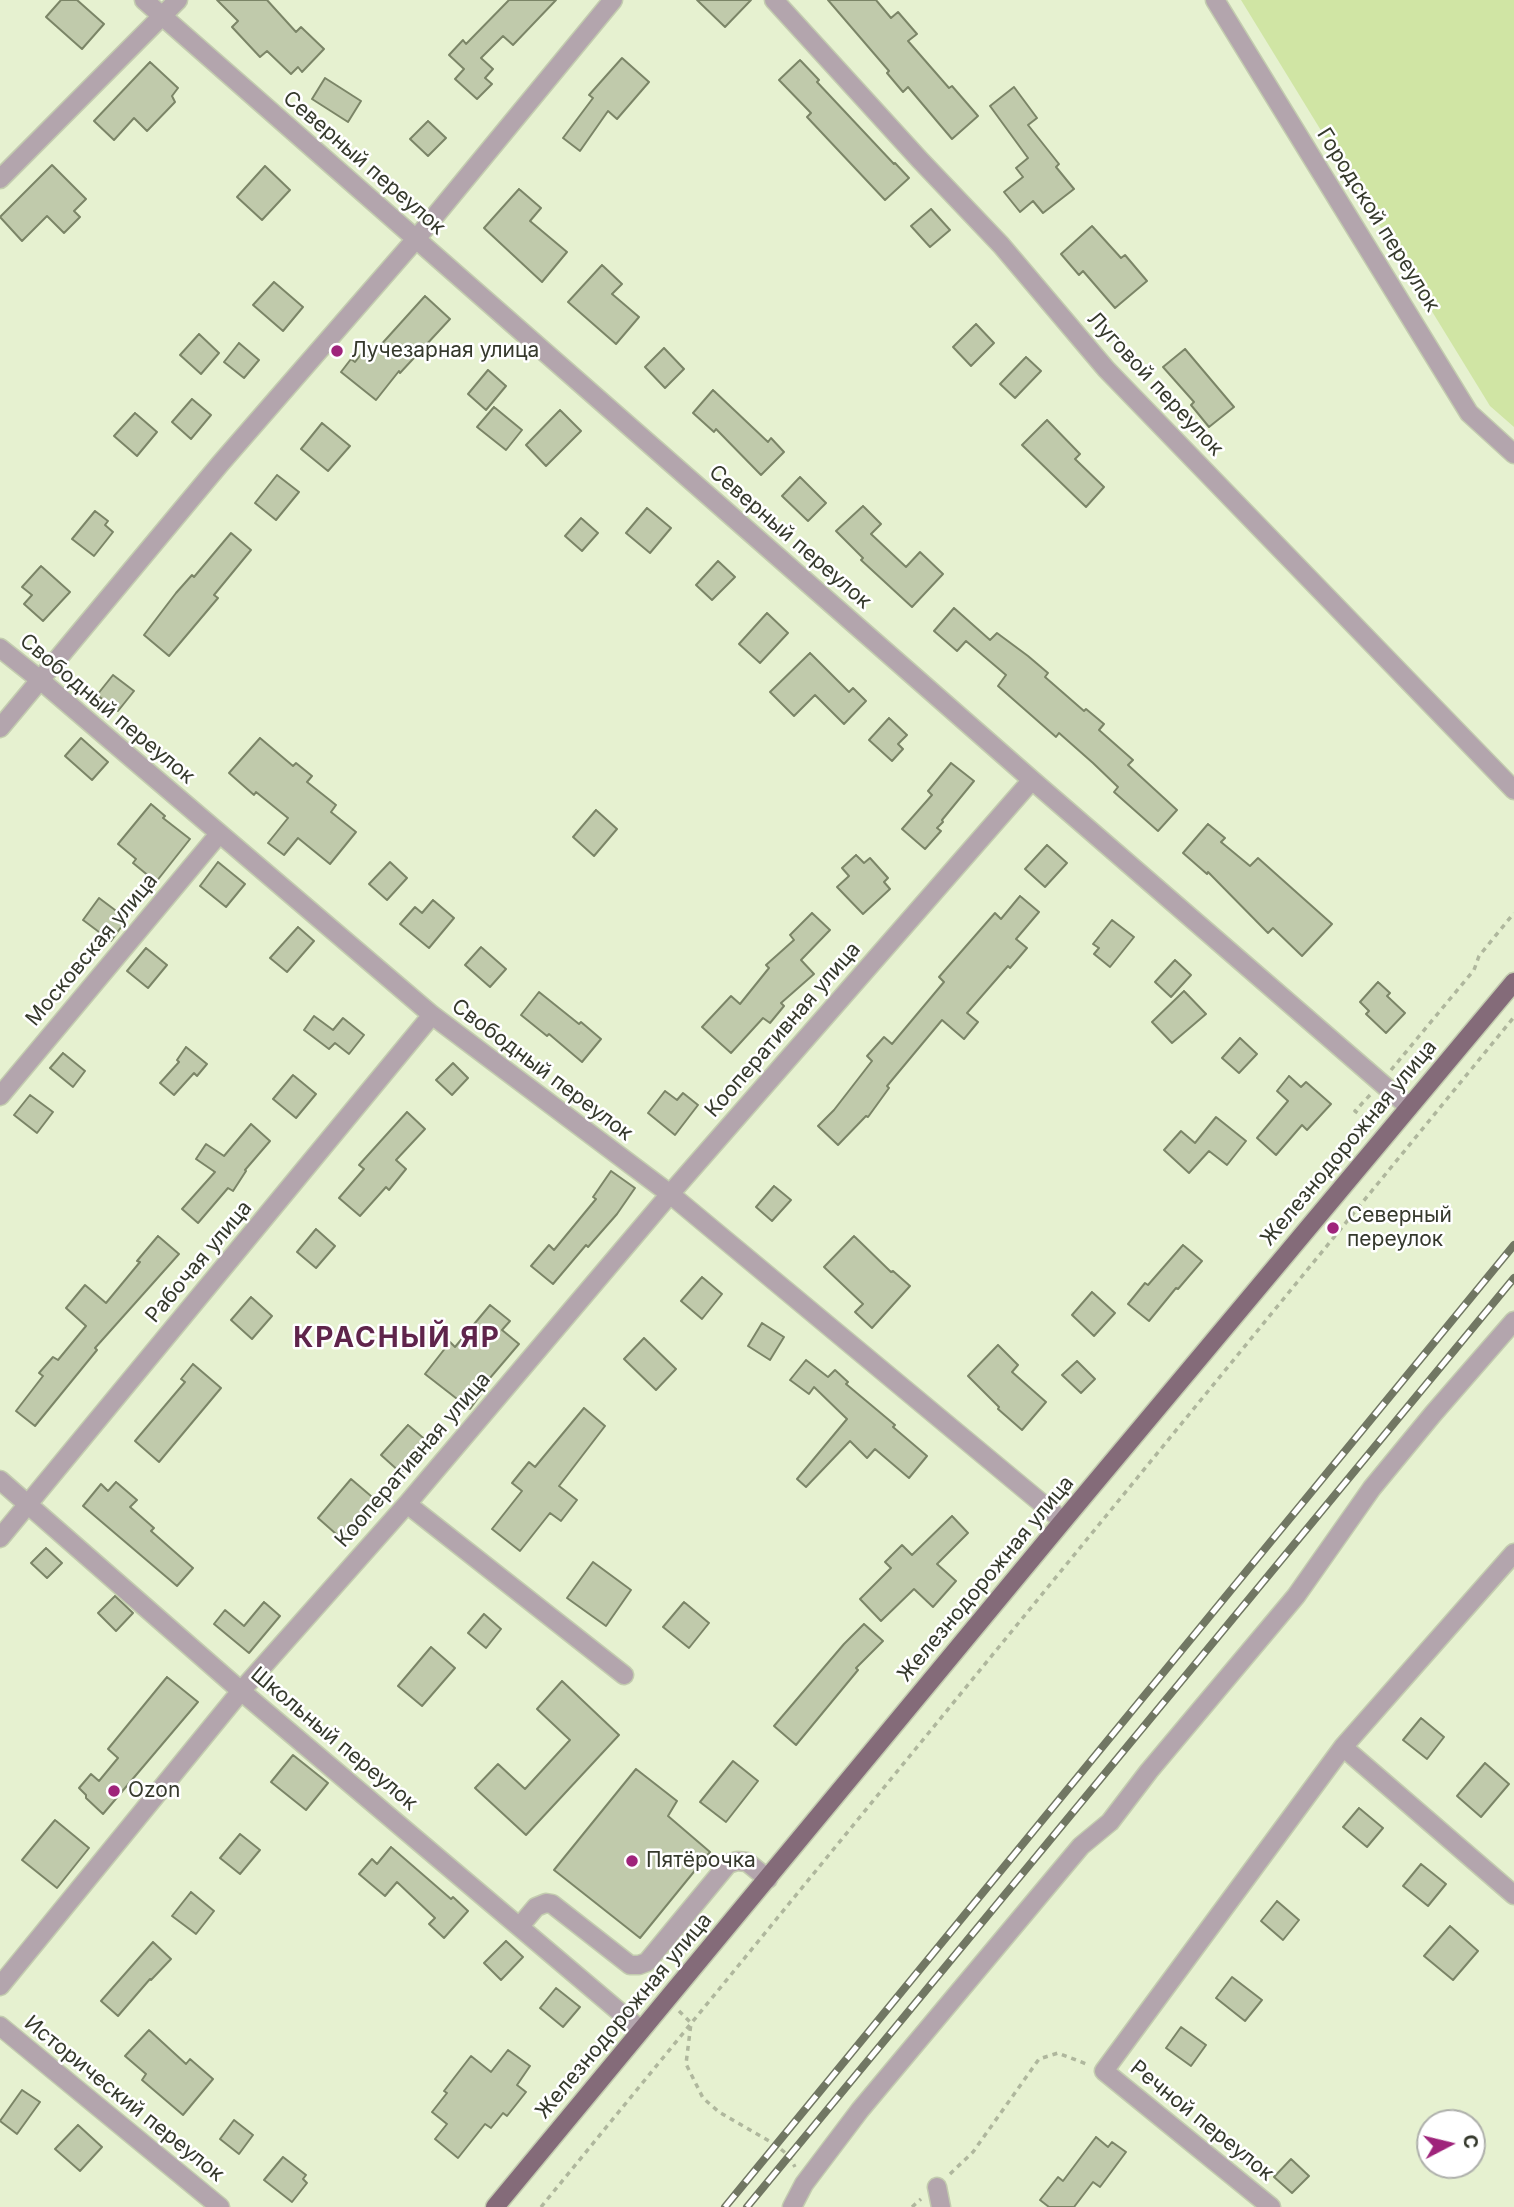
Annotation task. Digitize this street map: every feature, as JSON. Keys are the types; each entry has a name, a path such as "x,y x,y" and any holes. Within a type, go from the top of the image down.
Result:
{"main road":[{"name":"Железнодорожная улица","path":"495,2207 1514,982"}],"street":[{"name":"Северный переулок","path":"144,0 1032,780 1409,1107"},
{"path":"0,180 178,0"},
{"path":"0,728 220,464 416,239 613,0"},
{"name":"Луговой переулок","path":"774,0 910,150 1000,244 1106,369 1514,790"},
{"name":"Городской переулок","path":"1215,0 1469,412 1514,454"},
{"name":"Свободный переулок","path":"0,648 432,1015 670,1194 1063,1521"},
{"name":"Кооперативная улица","path":"0,1986 241,1691 407,1504 670,1194 1032,780"},
{"name":"Московская улица","path":"0,1096 219,834"},
{"name":"Рабочая улица","path":"0,1538 432,1015"},
{"path":"792,2207 804,2184 860,2109 1081,1846 1110,1822 1149,1771 1296,1596 1372,1488 1514,1321"},
{"name":"Школьный переулок","path":"0,1480 241,1691 641,2030"},
{"path":"407,1504 624,1675"},
{"path":"1104,2071 1342,1746 1514,1553"},
{"path":"1342,1746 1514,1895"},
{"path":"520,1926 536,1907 552,1904 630,1965 639,1965 647,1962 729,1864 747,1862 768,1879"},
{"name":"Исторический переулок","path":"0,2026 220,2207"},
{"name":"Речной переулок","path":"1104,2071 1271,2207"},
{"path":"937,2187 941,2207"}],"path":[{"path":"1381,1082 1474,971 1479,956 1514,913"},
{"path":"541,2207 1514,1017"},
{"path":"691,2023 685,2064 703,2098 719,2112 776,2145 789,2156 804,2184"},
{"path":"912,2207 973,2152 1039,2059 1058,2053 1104,2071"}],"green space":[{"path":"1241,0 1514,0 1514,427 1490,406"}],"building":[{"path":"61,0 77,0 104,24 82,49 46,17"},
{"path":"217,0 267,0 296,32 301,27 324,49 302,72 298,67 291,74 267,51 260,57 232,27 238,21"},
{"path":"509,0 556,0 513,45 503,36 481,58 493,69 485,78 492,84 477,99 455,79 464,69 449,55 463,40 466,44"},
{"path":"697,0 751,0 725,27"},
{"path":"828,0 876,0 891,18 898,12 917,34 908,41 978,116 952,139 908,87 903,92 887,73 889,71"},
{"path":"622,58 649,82 617,119 608,111 580,151 563,138 593,98 589,95"},
{"path":"800,60 819,80 817,82 909,178 885,200 807,117 811,113 779,80"},
{"path":"150,62 178,88 172,96 175,102 147,131 134,118 114,140 94,121"},
{"path":"325,78 361,101 348,122 312,99"},
{"path":"1014,87 1037,118 1028,125 1059,164 1056,167 1074,189 1043,213 1033,201 1020,212 1004,192 1023,177 1016,168 1028,158 990,106"},
{"path":"428,121 446,138 428,156 410,139"},
{"path":"52,165 86,199 74,211 80,217 64,233 47,216 22,241 0,217"},
{"path":"265,166 290,190 262,220 237,197"},
{"path":"519,189 541,208 530,221 567,252 542,282 484,228"},
{"path":"931,209 950,230 930,247 911,226"},
{"path":"1092,226 1121,258 1125,255 1147,281 1115,308 1083,271 1079,275 1061,254"},
{"path":"602,265 622,284 612,294 639,317 616,344 568,302"},
{"path":"274,282 303,307 283,331 253,305"},
{"path":"425,296 450,319 400,373 399,371 376,400 341,372 351,359 355,362 362,353 369,358"},
{"path":"976,324 994,343 971,366 953,347"},
{"path":"199,334 219,353 201,374 180,355"},
{"path":"239,343 259,360 244,378 224,362"},
{"path":"664,348 684,369 665,388 645,367"},
{"path":"1185,349 1234,407 1209,427 1191,405 1194,402 1163,367"},
{"path":"1026,357 1041,371 1015,398 1000,384"},
{"path":"488,370 506,386 486,410 468,394"},
{"path":"713,390 768,442 771,438 784,452 761,475 716,429 714,432 693,413"},
{"path":"192,399 211,415 191,439 172,422"},
{"path":"494,407 522,430 506,450 477,427"},
{"path":"560,410 581,431 546,466 526,445"},
{"path":"135,413 157,432 137,456 114,436"},
{"path":"1047,420 1080,454 1075,459 1104,487 1086,507 1022,445"},
{"path":"322,423 350,446 328,471 301,449"},
{"path":"277,475 299,492 276,520 255,503"},
{"path":"800,477 826,503 808,521 782,496"},
{"path":"863,506 881,524 871,534 906,567 920,552 943,574 912,607 861,560 863,558 836,531"},
{"path":"647,508 671,528 650,553 626,533"},
{"path":"95,511 108,521 105,525 113,532 94,556 72,539"},
{"path":"581,518 598,533 582,551 565,536"},
{"path":"231,533 251,550 214,595 218,598 169,656 144,635 176,593 192,575 194,577"},
{"path":"718,561 735,577 712,600 696,585"},
{"path":"41,566 70,592 43,621 24,604 32,595 22,587"},
{"path":"954,608 990,640 997,633 1028,656 1048,673 1045,677 1084,711 1086,709 1104,724 1099,730 1133,760 1128,765 1177,810 1158,831 1114,792 1118,787 1093,763 1059,733 1056,737 998,686 1006,675 966,641 957,651 934,631"},
{"path":"767,613 788,633 760,663 739,644"},
{"path":"810,653 849,692 853,688 866,701 844,724 815,695 794,716 770,692"},
{"path":"113,675 134,691 118,711 97,695"},
{"path":"889,718 907,735 898,744 903,749 892,761 869,740"},
{"path":"81,738 108,762 92,780 65,756"},
{"path":"260,738 293,766 296,763 312,776 307,782 336,805 331,812 356,832 330,864 298,838 284,855 268,843 288,818 256,792 254,795 229,773"},
{"path":"951,763 974,781 942,820 937,828 941,831 925,849 902,829 932,795 928,791"},
{"path":"151,804 165,816 163,818 190,839 156,882 133,863 136,859 118,844"},
{"path":"596,810 617,829 594,856 573,837"},
{"path":"1208,824 1225,838 1221,842 1250,866 1258,858 1332,924 1302,956 1273,928 1268,933 1208,872 1207,874 1183,853"},
{"path":"1047,845 1067,863 1045,887 1025,869"},
{"path":"856,855 864,863 870,858 888,878 884,882 890,889 863,914 837,887 849,876 842,868"},
{"path":"218,862 245,884 226,907 200,886"},
{"path":"390,862 407,878 387,900 369,884"},
{"path":"1020,896 1039,912 1016,939 1027,948 967,1013 978,1022 964,1039 942,1020 887,1086 889,1088 868,1117 838,1145 818,1126 872,1061 867,1056 884,1037 892,1044 944,982 939,977 995,913 1001,919"},
{"path":"99,898 127,919 111,941 83,920"},
{"path":"433,900 454,918 429,948 400,924 415,907 422,913"},
{"path":"812,913 830,930 801,960 814,974 781,1003 784,1006 770,1023 763,1018 731,1053 702,1027 731,996 740,1004 769,968 766,965 794,940 790,935"},
{"path":"1112,920 1134,937 1110,967 1094,954 1099,948 1093,944"},
{"path":"298,927 314,941 287,972 270,958"},
{"path":"481,947 506,969 490,987 465,965"},
{"path":"146,948 167,965 148,988 127,971"},
{"path":"1175,960 1191,975 1171,997 1155,982"},
{"path":"1378,982 1390,993 1387,996 1405,1013 1386,1033 1366,1014 1369,1011 1360,1002"},
{"path":"1184,991 1206,1014 1172,1043 1152,1022"},
{"path":"539,992 601,1039 582,1062 521,1015"},
{"path":"314,1016 333,1030 343,1018 364,1035 349,1054 335,1043 329,1049 304,1030"},
{"path":"1240,1038 1257,1054 1239,1073 1222,1058"},
{"path":"186,1047 207,1064 197,1076 194,1073 174,1095 160,1083 179,1062 177,1060"},
{"path":"63,1053 85,1071 73,1087 50,1068"},
{"path":"453,1063 468,1078 452,1095 436,1080"},
{"path":"293,1075 316,1094 296,1118 273,1099"},
{"path":"1289,1076 1301,1087 1306,1082 1331,1104 1307,1130 1302,1125 1276,1155 1257,1138 1288,1101 1277,1091"},
{"path":"665,1091 677,1100 683,1093 698,1105 675,1135 648,1113"},
{"path":"30,1095 53,1112 37,1133 14,1115"},
{"path":"407,1112 425,1129 396,1160 406,1169 389,1190 386,1187 360,1216 339,1198 364,1169 359,1165"},
{"path":"1216,1117 1246,1141 1227,1165 1209,1151 1189,1173 1164,1150 1181,1131 1195,1143"},
{"path":"251,1124 270,1141 245,1170 233,1191 228,1188 198,1223 182,1209 215,1172 196,1159 206,1144 224,1156"},
{"path":"611,1171 635,1188 617,1214 553,1284 531,1266 549,1245 554,1250 596,1199 593,1197"},
{"path":"774,1186 791,1200 772,1221 756,1207"},
{"path":"316,1229 335,1246 316,1268 297,1252"},
{"path":"158,1236 179,1254 95,1348 97,1350 35,1426 16,1411 43,1376 39,1373 53,1357 58,1360 86,1326 66,1308 85,1285 106,1303"},
{"path":"854,1236 891,1272 910,1286 872,1328 855,1312 863,1304 824,1267"},
{"path":"1183,1245 1202,1261 1149,1321 1128,1304"},
{"path":"702,1277 722,1294 702,1319 681,1301"},
{"path":"1092,1292 1115,1313 1094,1336 1072,1315"},
{"path":"251,1297 272,1316 252,1339 231,1320"},
{"path":"490,1305 510,1321 502,1330 519,1344 484,1385 486,1387 470,1409 425,1374 450,1342 455,1347"},
{"path":"762,1323 784,1337 770,1360 748,1346"},
{"path":"644,1338 676,1369 656,1390 624,1359"},
{"path":"998,1345 1018,1365 1012,1372 1046,1402 1022,1430 998,1409 968,1376"},
{"path":"806,1360 828,1377 835,1370 848,1382 846,1384 927,1456 909,1478 875,1449 867,1458 850,1441 806,1487 797,1479 847,1419 814,1387 809,1394 790,1380"},
{"path":"1077,1361 1095,1379 1081,1393 1062,1375"},
{"path":"193,1364 221,1388 159,1462 135,1441 185,1382 181,1379"},
{"path":"584,1408 605,1426 559,1486 577,1500 561,1521 550,1513 520,1551 492,1529 522,1491 512,1483 529,1462 535,1467"},
{"path":"408,1425 428,1442 401,1473 381,1455"},
{"path":"351,1479 378,1502 344,1541 318,1518"},
{"path":"116,1482 137,1500 130,1507 154,1528 151,1531 193,1568 177,1586 83,1506 101,1484 108,1491"},
{"path":"952,1516 968,1533 937,1564 956,1581 933,1607 914,1589 881,1621 860,1599 891,1568 885,1562 902,1545 912,1555"},
{"path":"46,1548 62,1563 47,1578 31,1563"},
{"path":"593,1562 631,1590 606,1626 567,1598"},
{"path":"115,1596 133,1613 116,1631 98,1613"},
{"path":"264,1602 280,1616 249,1653 214,1624 225,1610 244,1626"},
{"path":"684,1602 709,1623 689,1648 663,1627"},
{"path":"484,1614 501,1629 486,1648 468,1633"},
{"path":"864,1624 883,1641 856,1668 858,1670 796,1745 774,1726"},
{"path":"431,1647 455,1668 422,1706 398,1686"},
{"path":"167,1677 198,1702 103,1814 79,1788 91,1774 99,1781 118,1758 108,1749"},
{"path":"562,1681 619,1735 526,1835 475,1788 498,1764 525,1789 570,1740 537,1709"},
{"path":"1421,1718 1444,1737 1427,1759 1403,1740"},
{"path":"293,1755 328,1783 306,1810 271,1782"},
{"path":"733,1761 758,1781 726,1822 700,1802"},
{"path":"1485,1763 1509,1784 1481,1817 1457,1796"},
{"name":"Пятёрочка","path":"636,1769 677,1801 668,1816 710,1852 640,1938 554,1870"},
{"path":"1359,1808 1383,1828 1367,1847 1343,1827"},
{"path":"55,1820 89,1848 57,1888 22,1860"},
{"path":"240,1834 260,1850 240,1874 220,1858"},
{"path":"391,1847 468,1911 444,1938 429,1924 435,1918 397,1882 385,1896 359,1874 372,1859 377,1864"},
{"path":"1421,1864 1446,1884 1428,1906 1403,1886"},
{"path":"191,1892 214,1911 196,1934 172,1916"},
{"path":"1277,1901 1299,1920 1283,1940 1261,1921"},
{"path":"1450,1926 1478,1951 1453,1980 1424,1956"},
{"path":"506,1941 523,1957 501,1980 484,1963"},
{"path":"153,1942 171,1959 118,2016 101,2001"},
{"path":"1232,1977 1262,2000 1245,2021 1216,1998"},
{"path":"556,1988 580,2007 563,2027 540,2008"},
{"path":"1181,2027 1206,2045 1191,2066 1166,2048"},
{"path":"149,2030 186,2064 190,2059 213,2079 183,2115 142,2080 146,2074 125,2056"},
{"path":"508,2050 530,2066 517,2085 526,2092 507,2116 503,2113 491,2128 485,2124 458,2158 435,2139 447,2124 432,2112 447,2093 444,2091 471,2056 491,2072"},
{"path":"22,2090 40,2102 17,2134 0,2121"},
{"path":"234,2120 253,2135 239,2154 220,2139"},
{"path":"78,2125 102,2147 80,2171 55,2149"},
{"path":"1096,2137 1108,2147 1112,2142 1126,2152 1100,2187 1093,2182 1074,2207 1049,2207 1040,2200 1058,2177 1063,2181"},
{"path":"283,2157 306,2175 303,2179 307,2183 292,2202 264,2180"},
{"path":"1291,2159 1309,2176 1292,2193 1274,2177"}],"railway":[{"path":"725,2207 1514,1245"},
{"path":"747,2207 1514,1278"}],"place":[{"name":"Лучезарная улица","path":"337,351"},
{"name":"Северный переулок","path":"1333,1228"},
{"name":"Ozon","path":"114,1791"},
{"name":"Пятёрочка","path":"632,1861"}],"district":[{"name":"КРАСНЫЙ ЯР","path":"397,1339"}]}
